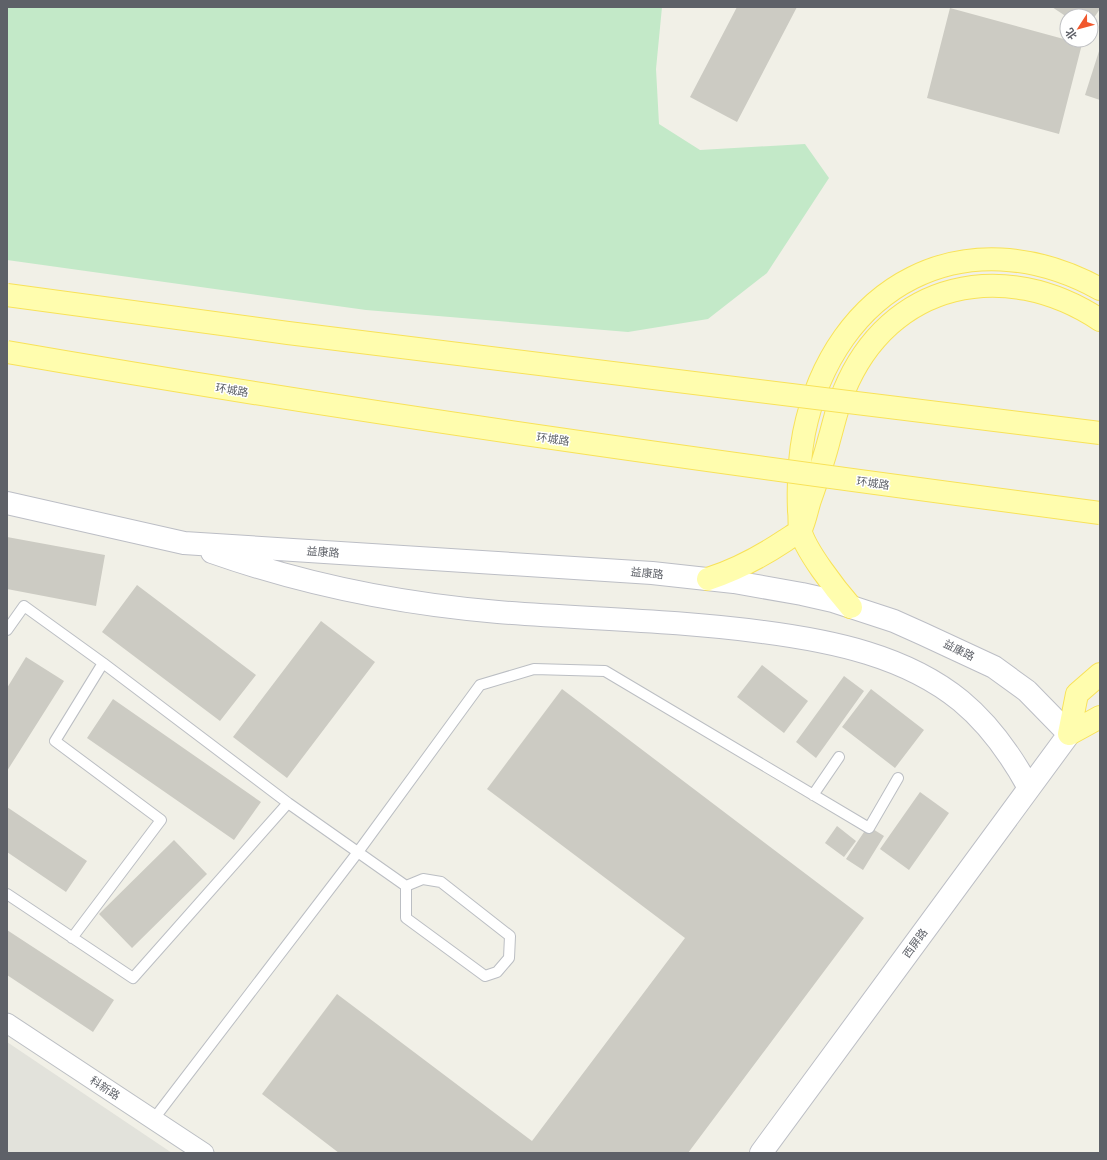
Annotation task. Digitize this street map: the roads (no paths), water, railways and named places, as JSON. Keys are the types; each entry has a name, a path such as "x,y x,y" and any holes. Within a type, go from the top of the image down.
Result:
{"main road":[{"path":"851,607 825,574 800,530 799,497 801,448 812,402 820,380 842,340 856,322 881,297 896,287 925,272 946,265 977,259 1014,260 1033,263 1072,275 1100,289"},
{"path":"708,579 747,564 800,530 820,471 837,410 852,374 869,346 882,332 910,309 925,301 958,289 993,285 1011,285 1051,295 1079,307 1100,320"},
{"path":"7,295 311,336 1100,433"},
{"name":"环城路","path":"7,352 504,432 1100,513"},
{"name":"益康路","path":"7,503 184,543 270,571 418,602 497,612 606,617 731,628 782,635 854,650 912,670 939,685 962,702 986,724 1004,747 1029,788"},
{"name":"益康路","path":"184,543 645,573 708,579 802,594 851,607 923,634 994,668 1027,691 1069,734"},
{"path":"1069,734 1077,694 1100,674"},
{"path":"1069,734 1100,717"},
{"name":"西屏路","path":"761,1153 1069,734"}],"street":[{"name":"科新路","path":"7,1023 204,1153"}],"lane":[{"path":"7,630 24,606 103,663 288,803 406,886"},
{"path":"72,938 161,820 55,741 103,663"},
{"path":"153,1120 358,852 480,685 534,669 605,671 868,828 898,778"},
{"path":"813,795 839,757"},
{"path":"7,894 133,978 288,803"},
{"path":"423,878 440,882 510,936 509,958 498,972 485,976 406,918 406,886 423,878"}]}
